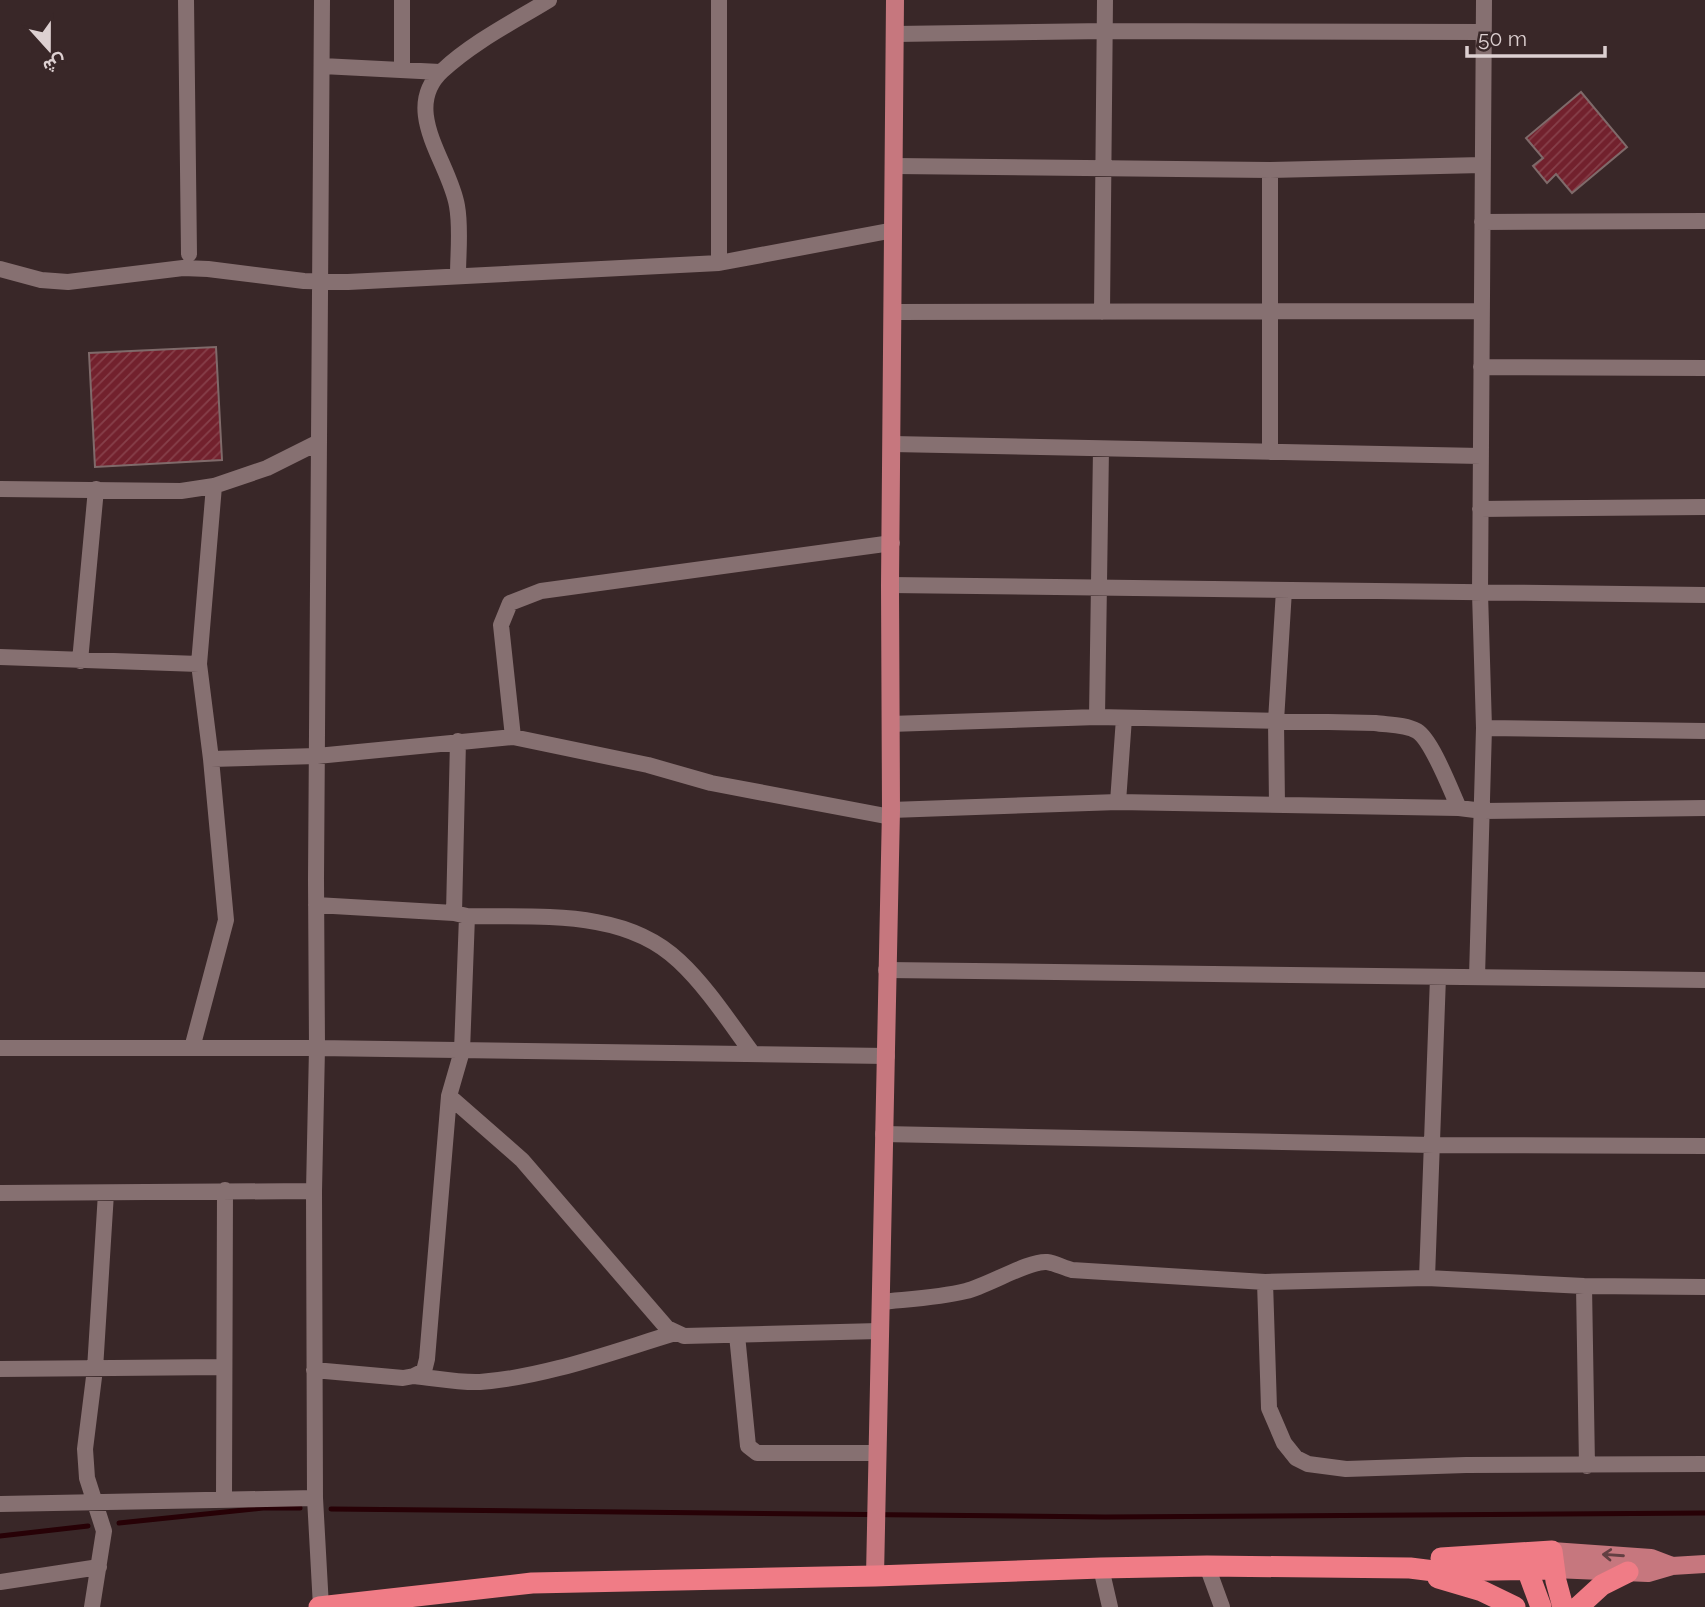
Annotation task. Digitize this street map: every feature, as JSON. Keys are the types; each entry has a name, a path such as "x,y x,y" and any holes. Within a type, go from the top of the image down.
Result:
{"highway":[{"path":"320,1607 426,1601 532,1583 1207,1566 1415,1569 1525,1560 1553,1560 1563,1607"},
{"path":"1525,1560 1541,1607"},
{"path":"1415,1569 1482,1591 1516,1607"},
{"path":"1578,1607 1602,1585 1628,1572"}],"main road":[{"path":"875,1576 891,814 890,585 895,0"},
{"path":"1553,1560 1651,1558 1672,1566"},
{"path":"1553,1560 1648,1573 1672,1566 1705,1564"}],"street":[{"path":"186,0 189,254"},
{"path":"320,1607 315,1498 314,1191 322,0"},
{"path":"402,0 402,70"},
{"path":"458,275 458,208 453,187 427,125 424,111 426,98 440,72 490,36 549,0"},
{"path":"719,0 719,263"},
{"path":"1102,312 1105,0"},
{"path":"1476,977 1484,728 1480,456 1484,0"},
{"path":"895,34 1106,31 1483,33"},
{"path":"322,66 440,72"},
{"path":"894,166 1270,170 1482,165"},
{"path":"1270,170 1270,452"},
{"path":"1482,222 1705,221"},
{"path":"0,269 41,280 68,282 183,268 321,282 348,282 719,263 894,230"},
{"path":"893,312 1482,311"},
{"path":"1481,366 1705,368"},
{"path":"0,489 181,491 214,486 267,468 319,442"},
{"path":"892,444 1480,456"},
{"path":"1097,716 1101,449"},
{"path":"192,1048 226,920 199,664 214,486"},
{"path":"80,661 96,489"},
{"path":"1480,509 1705,507"},
{"path":"513,737 501,625 510,603 541,591 892,543"},
{"path":"890,585 1705,595"},
{"path":"1277,805 1276,720 1284,590"},
{"path":"0,657 199,664"},
{"path":"890,724 1097,716 1124,719 1375,723 1410,728 1421,733 1459,808"},
{"path":"1118,802 1124,719"},
{"path":"1484,728 1705,731"},
{"path":"211,759 317,756 513,737 648,765 712,783 891,814 1118,802 1459,808 1483,811 1705,808"},
{"path":"414,1376 424,1371 427,1359 449,1096 462,1051 458,741"},
{"path":"316,905 461,915 576,919 602,922 642,935 681,962 753,1054"},
{"path":"886,970 1705,980"},
{"path":"1427,1278 1438,977"},
{"path":"0,1044 887,1056"},
{"path":"449,1096 522,1160 667,1328 675,1333 684,1336 879,1331"},
{"path":"883,1134 1433,1145 1705,1146"},
{"path":"224,1500 225,1190"},
{"path":"0,1193 314,1191"},
{"path":"92,1607 103,1526 87,1478 85,1449 95,1369 106,1193"},
{"path":"880,1302 967,1291 1037,1262 1048,1262 1072,1270 1265,1282 1427,1278 1584,1286 1705,1287"},
{"path":"1265,1282 1269,1408 1284,1443 1296,1458 1308,1464 1346,1469 1466,1465 1705,1464"},
{"path":"1584,1286 1587,1466"},
{"path":"314,1370 477,1382 542,1371 675,1333"},
{"path":"737,1335 748,1446 752,1450 878,1453"},
{"path":"0,1369 224,1367"},
{"path":"0,1504 315,1498"},
{"path":"1207,1566 1222,1607"},
{"path":"0,1582 99,1567"},
{"path":"1101,1568 1110,1607"}],"building":[{"path":"1581,92 1627,147 1572,193 1556,174 1547,183 1533,166 1543,158 1526,138"},
{"path":"216,347 222,460 95,467 89,353"}],"waterway":[{"path":"119,1523 263,1508 300,1508"},
{"path":"331,1509 1105,1517 1705,1513"},
{"path":"0,1536 88,1526"}]}
